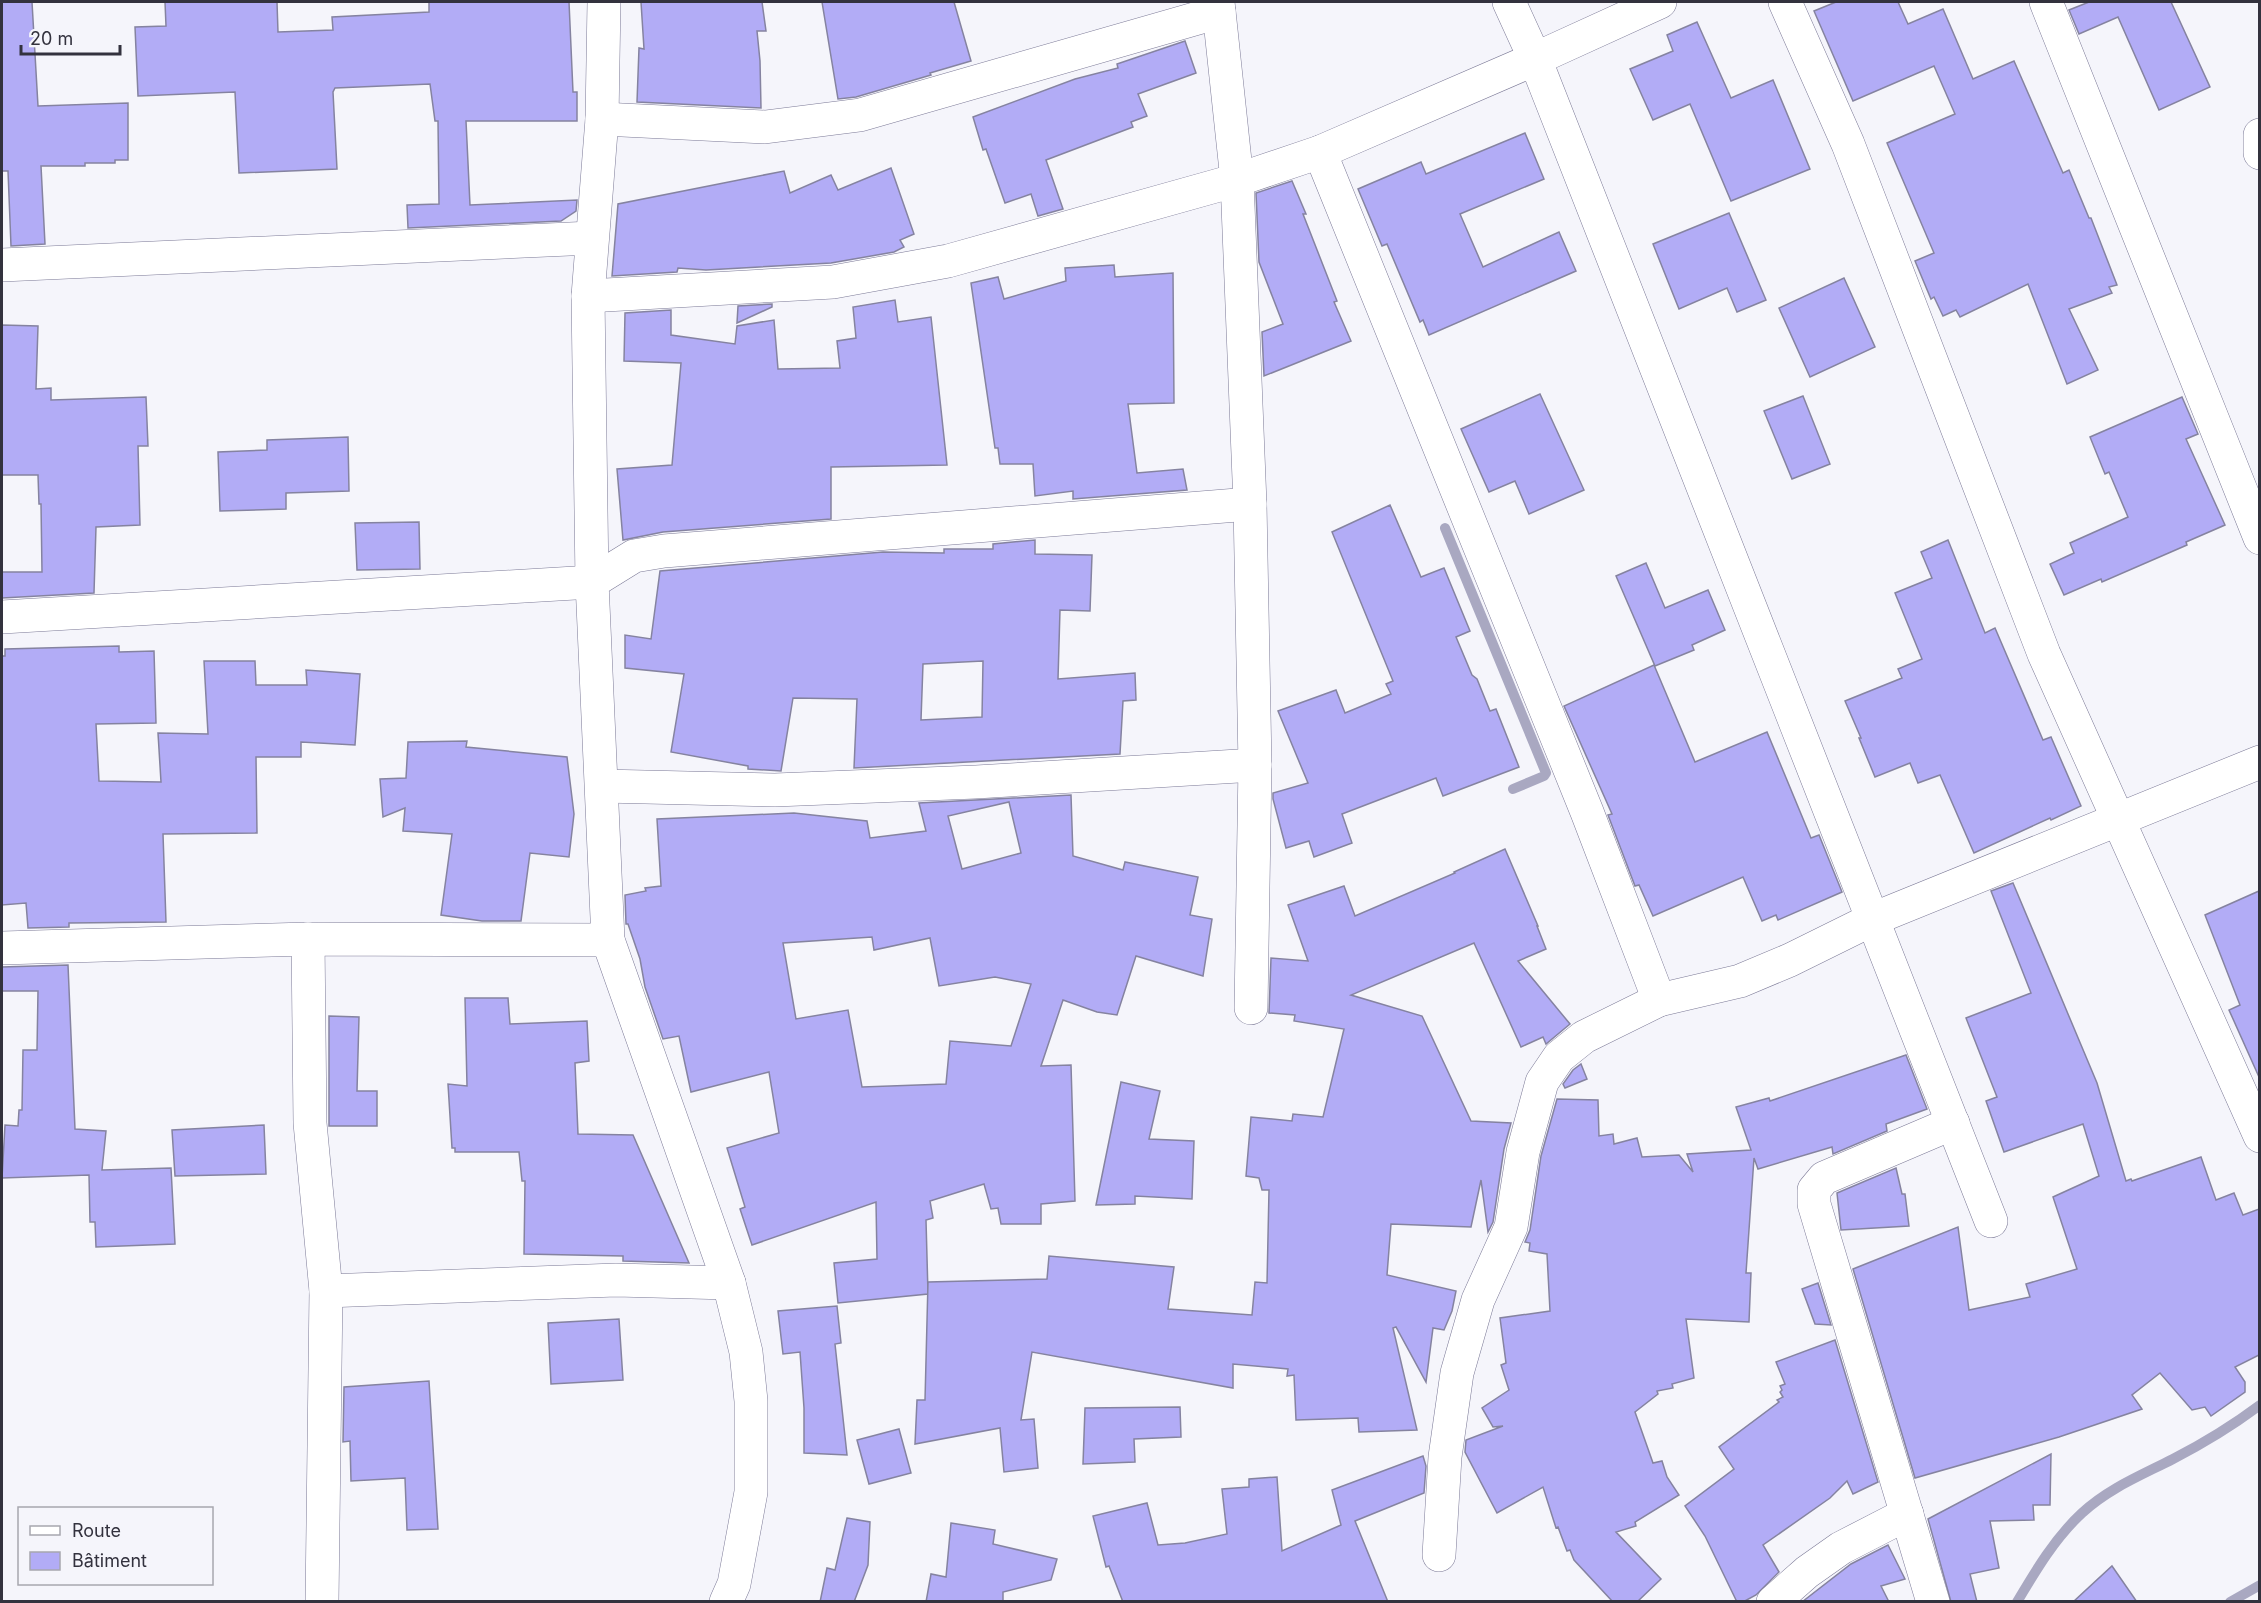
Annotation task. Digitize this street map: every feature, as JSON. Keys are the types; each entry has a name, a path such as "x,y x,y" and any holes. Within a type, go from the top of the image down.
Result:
{"street":[{"path":"604,2 602,119 588,296 592,582 608,940 729,1283 746,1352 751,1401 751,1492 734,1584 726,1602"},
{"path":"1509,2 1535,59 1991,1221"},
{"path":"588,296 832,282 948,261 1237,180 1320,152 1660,2"},
{"path":"1785,2 1848,144 2044,654 2259,1136"},
{"path":"2046,2 2259,538"},
{"path":"602,119 765,127 860,115 1219,7 1237,180 1250,504 1255,765 1251,1008"},
{"path":"2259,135 2259,153"},
{"path":"1320,152 1587,812 1659,1000"},
{"path":"2,265 592,238"},
{"path":"2,617 592,582 634,556 664,551 1250,504"},
{"path":"1439,1555 1445,1457 1457,1373 1479,1300 1511,1227 1523,1152 1542,1082 1559,1057 1584,1037 1659,1000 1740,981 1873,920 2259,762"},
{"path":"602,786 786,789 976,782 1255,765"},
{"path":"2,948 308,939 608,940"},
{"path":"308,939 310,1123 326,1291 322,1602"},
{"path":"1932,1602 1814,1204 1814,1190 1824,1178 1953,1123"},
{"path":"326,1291 616,1280 729,1283"},
{"path":"1773,1602 1807,1572 1841,1548 1907,1514"}],"building":[{"path":"2,2 32,2 38,106 128,103 128,160 115,160 115,163 85,163 85,166 41,166 45,244 11,246 8,171 2,171"},
{"path":"165,2 277,2 278,32 333,30 332,17 429,12 429,2 569,2 573,92 577,92 577,121 466,121 470,205 577,200 576,211 561,221 408,228 407,205 439,204 438,121 435,121 430,84 335,88 333,92 337,169 239,173 235,92 138,96 135,27 166,26"},
{"path":"641,2 762,2 766,31 757,31 761,108 637,102 639,48 644,49"},
{"path":"822,2 954,2 971,61 856,97 838,99"},
{"path":"1836,2 1898,2 1908,24 1943,9 1973,79 2014,61 2063,173 2069,170 2089,218 2091,218 2117,285 2109,287 2112,293 2069,309 2098,370 2067,384 2028,284 1960,317 1956,310 1943,316 1934,297 1931,299 1915,261 1934,253 1887,143 1955,114 1934,66 1853,101 1814,11"},
{"path":"2089,2 2171,2 2210,87 2159,110 2118,17 2079,34 2069,10"},
{"path":"1697,22 1731,98 1773,80 1810,169 1731,201 1690,104 1653,120 1630,69 1673,51 1667,35"},
{"path":"1185,41 1196,73 1138,94 1147,116 1131,122 1133,127 1046,160 1063,209 1038,216 1031,194 1005,203 986,149 983,150 973,117 1075,79 1118,68 1117,64"},
{"path":"1525,133 1544,179 1460,214 1483,267 1559,232 1576,271 1429,335 1423,320 1420,322 1387,244 1382,246 1358,189 1421,162 1426,174"},
{"path":"891,168 914,234 900,240 904,247 894,252 831,263 706,270 678,268 677,272 612,276 618,204 784,171 790,193 831,175 838,190"},
{"path":"1292,181 1337,301 1334,302 1351,341 1264,376 1262,332 1283,324 1259,262 1256,193"},
{"path":"1729,213 1766,300 1737,312 1727,288 1679,309 1653,244"},
{"path":"1114,265 1115,277 1173,273 1174,403 1128,404 1137,473 1183,469 1187,490 1073,499 1073,491 1035,496 1033,464 1000,464 998,448 995,448 971,283 998,277 1004,299 1066,281 1065,268"},
{"path":"1844,278 1875,347 1810,377 1779,308"},
{"path":"895,300 898,322 931,317 947,465 831,467 831,519 663,532 623,540 617,469 672,465 681,363 624,361 625,313 671,310 671,335 735,344 737,326 774,320 778,369 840,368 837,341 856,338 853,307"},
{"path":"772,304 772,307 737,323 738,306"},
{"path":"2,325 38,326 36,389 51,388 51,400 146,397 148,446 138,446 140,525 96,527 94,593 2,598 2,572 42,572 41,504 39,504 38,475 2,475"},
{"path":"1540,394 1584,490 1529,514 1515,481 1489,492 1461,429"},
{"path":"1803,396 1830,464 1792,479 1764,411"},
{"path":"2182,397 2198,434 2186,439 2225,525 2186,542 2187,545 2102,582 2101,579 2064,595 2050,564 2074,553 2070,543 2128,517 2109,472 2105,474 2090,437"},
{"path":"348,437 349,491 286,493 286,509 220,511 218,452 267,450 267,440"},
{"path":"1390,505 1421,577 1444,568 1470,631 1456,637 1490,711 1496,709 1519,767 1443,796 1436,778 1342,814 1352,843 1314,857 1309,841 1286,848 1273,799 1273,793 1308,783 1278,711 1336,690 1345,713 1391,694 1386,684 1393,681 1332,532"},
{"path":"419,522 420,569 357,570 355,523"},
{"path":"1035,540 1035,554 1092,555 1090,611 1060,610 1058,679 1135,673 1136,700 1123,701 1120,754 854,768 857,699 793,698 781,771 748,769 748,766 671,752 684,674 625,668 625,635 651,639 660,571 883,552 944,553 944,549 993,549 993,544","holes":["983,661 982,717 921,720 923,664"]},
{"path":"1948,540 1985,633 1995,628 2043,740 2051,737 2081,806 1974,853 1940,775 1918,783 1910,763 1875,777 1845,701 1902,678 1898,669 1922,659 1895,593 1932,578 1921,552"},
{"path":"1646,563 1665,608 1708,590 1725,630 1692,645 1694,650 1655,666 1616,576"},
{"path":"119,646 119,652 154,651 156,723 96,724 99,781 161,782 158,733 208,734 204,661 255,661 256,685 307,685 306,670 360,674 355,745 301,742 301,757 256,757 257,833 163,834 166,922 69,923 69,927 28,928 26,903 2,905 2,656 5,656 5,649"},
{"path":"1654,665 1695,762 1767,732 1811,838 1819,835 1842,892 1778,920 1776,915 1762,921 1743,877 1653,916 1639,885 1635,886 1608,815 1612,814 1564,706"},
{"path":"467,741 466,747 567,757 574,814 569,857 530,853 521,921 482,921 441,915 452,834 403,831 405,808 383,817 380,779 406,778 408,742"},
{"path":"1071,795 1073,856 1123,870 1125,862 1198,877 1190,915 1212,919 1203,976 1136,956 1117,1015 1097,1012 1063,1000 1041,1066 1071,1065 1075,1201 1041,1204 1041,1224 1001,1224 998,1208 991,1209 984,1184 930,1201 933,1218 926,1220 928,1294 838,1303 834,1263 877,1259 876,1202 752,1245 740,1209 745,1207 727,1148 779,1133 769,1072 691,1092 679,1036 663,1039 645,987 640,959 628,924 626,924 625,895 646,891 645,888 661,886 657,819 794,813 867,821 870,838 926,831 919,803","holes":["1009,802 1021,853 962,869 948,816","872,937 874,950 930,938 939,986 995,977 1031,984 1011,1046 950,1041 946,1084 862,1087 848,1010 796,1019 783,943"]},
{"path":"1505,849 1546,949 1518,961 1570,1024 1546,1044 1543,1037 1521,1047 1474,943 1351,995 1422,1016 1471,1121 1511,1123 1504,1149 1493,1222 1488,1232 1481,1180 1471,1227 1391,1224 1387,1275 1456,1291 1452,1311 1444,1330 1433,1328 1426,1382 1396,1327 1393,1328 1417,1430 1359,1432 1358,1418 1296,1420 1294,1375 1287,1376 1288,1369 1233,1364 1233,1388 1032,1352 1021,1420 1034,1419 1038,1468 1004,1472 1000,1428 915,1444 917,1400 925,1400 928,1282 1047,1279 1049,1256 1174,1267 1168,1309 1252,1315 1255,1282 1267,1283 1269,1190 1262,1190 1259,1178 1246,1176 1251,1117 1292,1121 1293,1114 1323,1117 1344,1029 1294,1021 1295,1015 1269,1013 1271,958 1308,961 1288,905 1344,886 1355,916"},
{"path":"2013,883 2097,1083 2126,1181 2131,1179 2132,1181 2201,1157 2216,1200 2234,1193 2243,1215 2259,1209 2259,1355 2235,1367 2245,1382 2245,1392 2211,1416 2205,1407 2192,1410 2160,1373 2132,1395 2142,1409 2059,1437 1915,1478 1853,1269 1958,1227 1969,1310 2030,1297 2026,1284 2077,1269 2053,1197 2099,1176 2083,1124 2004,1152 1986,1101 1997,1097 1966,1018 2031,993 1991,891"},
{"path":"2259,891 2259,1077 2229,1010 2240,1005 2205,915"},
{"path":"68,965 75,1129 106,1131 102,1170 171,1168 175,1244 96,1247 95,1222 90,1222 89,1175 2,1178 5,1125 18,1126 19,1110 22,1110 23,1050 37,1050 38,991 2,991 2,967"},
{"path":"465,998 508,998 510,1024 587,1021 589,1061 575,1063 578,1134 633,1135 689,1263 623,1261 623,1256 524,1254 525,1181 522,1181 519,1152 455,1152 455,1148 452,1148 448,1084 467,1086"},
{"path":"329,1016 359,1017 357,1091 377,1091 377,1126 329,1126"},
{"path":"1906,1055 1927,1109 1886,1124 1887,1131 1833,1154 1832,1147 1758,1169 1754,1158 1746,1273 1751,1273 1749,1322 1686,1319 1694,1378 1672,1384 1673,1388 1657,1391 1658,1394 1635,1412 1653,1463 1662,1461 1667,1477 1679,1495 1635,1522 1636,1526 1616,1532 1661,1579 1637,1602 1613,1602 1574,1560 1570,1550 1567,1551 1558,1527 1556,1528 1543,1487 1497,1513 1465,1452 1466,1440 1503,1426 1493,1427 1482,1408 1509,1390 1501,1365 1506,1363 1500,1318 1550,1311 1547,1254 1529,1251 1530,1243 1525,1242 1530,1230 1541,1156 1557,1099 1598,1100 1599,1136 1613,1134 1614,1144 1637,1138 1642,1157 1679,1155 1693,1172 1687,1154 1751,1150 1736,1107 1769,1098 1770,1101"},
{"path":"1581,1064 1587,1079 1565,1088 1563,1084 1573,1070"},
{"path":"1121,1082 1160,1091 1149,1139 1194,1141 1192,1199 1135,1196 1135,1204 1096,1205"},
{"path":"264,1125 266,1174 175,1176 172,1130"},
{"path":"1896,1168 1902,1194 1905,1194 1909,1226 1841,1230 1837,1193"},
{"path":"1818,1283 1831,1325 1815,1324 1802,1289"},
{"path":"837,1306 841,1343 835,1344 847,1455 804,1453 800,1352 783,1354 778,1311"},
{"path":"619,1319 623,1380 551,1384 548,1323"},
{"path":"1835,1340 1878,1482 1853,1494 1847,1481 1830,1498 1763,1545 1779,1572 1756,1595 1743,1602 1737,1602 1705,1536 1685,1506 1734,1469 1719,1447 1783,1397 1780,1386 1785,1384 1776,1362"},
{"path":"429,1381 438,1529 407,1530 405,1478 351,1481 350,1441 343,1442 344,1387"},
{"path":"1180,1407 1181,1437 1134,1439 1135,1462 1083,1464 1085,1408"},
{"path":"899,1429 911,1473 869,1484 857,1440"},
{"path":"2051,1454 2050,1505 2033,1505 2034,1520 1990,1521 1999,1568 1970,1574 1977,1602 1951,1602 1928,1519"},
{"path":"1423,1456 1426,1466 1424,1493 1355,1521 1388,1602 1123,1602 1109,1566 1106,1567 1093,1516 1147,1503 1158,1545 1185,1543 1227,1534 1222,1489 1249,1487 1249,1479 1277,1477 1282,1551 1341,1525 1332,1490"},
{"path":"847,1518 870,1522 868,1565 854,1602 820,1602 827,1568 835,1570"},
{"path":"951,1523 995,1530 993,1544 1057,1559 1051,1580 1003,1592 1003,1602 926,1602 931,1574 946,1577"},
{"path":"1888,1545 1905,1579 1881,1586 1889,1602 1802,1602 1851,1564"},
{"path":"2112,1566 2137,1602 2073,1602"}],"waterway":[{"path":"1445,528 1546,773 1544,776 1513,789"},
{"path":"2017,1602 2055,1544 2092,1504 2126,1483 2207,1440 2260,1405"},
{"path":"2230,1602 2260,1585"}]}
